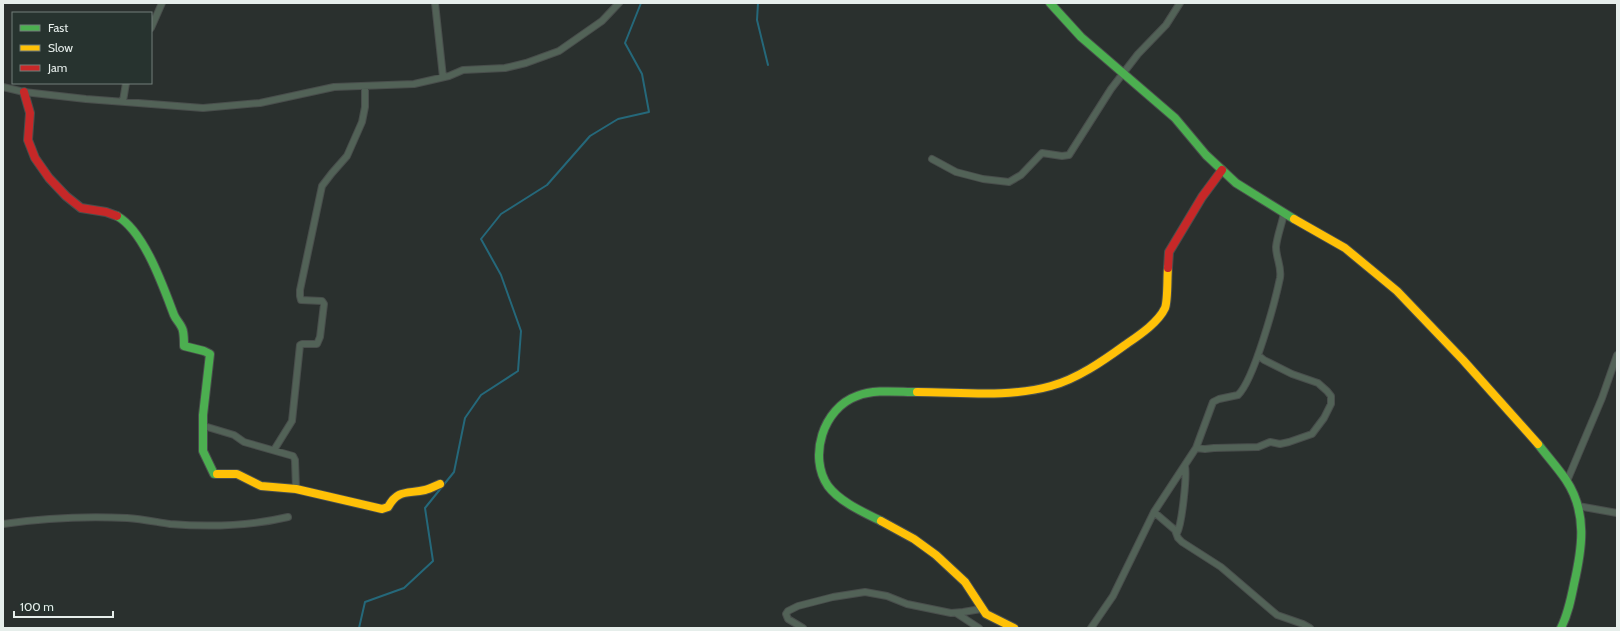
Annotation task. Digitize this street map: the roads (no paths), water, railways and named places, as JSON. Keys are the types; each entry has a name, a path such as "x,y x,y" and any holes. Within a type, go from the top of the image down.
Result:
{"street":[{"path":"152,26 162,3"},
{"path":"435,3 443,77"},
{"path":"3,88 24,92 190,107 221,107 260,103 334,87 414,84 443,77 463,70 505,68 526,63 559,51 602,21 619,3"},
{"path":"1050,3 1081,37 1175,118 1206,155 1236,183 1345,248 1397,291 1500,400 1567,481 1578,506 1582,535 1581,553 1567,615 1561,628"},
{"path":"932,159 956,172 983,179 1010,182 1021,175 1042,153 1062,156 1069,155 1097,109 1138,54 1166,25 1180,3"},
{"path":"123,101 126,84"},
{"path":"274,450 292,421 300,345 317,344 320,337 324,304 322,301 301,300 300,290 322,186 347,156 362,122 365,107 365,86"},
{"path":"24,92 30,110 28,142 32,153 43,170 59,190 80,208 84,210 98,210 113,214 127,222 132,227 155,267 164,286 175,317 183,329 184,346 210,354 203,414 203,451 214,474 239,475 253,484 270,488 296,489 382,509 388,507 393,498 396,496 408,492 426,490 440,484"},
{"path":"1014,628 988,615 982,609 968,585 909,535 883,520 846,503 835,495 823,480 819,472 819,444 828,421 839,406 847,400 865,394 913,392 1023,392 1053,386 1087,369 1121,348 1151,324 1166,307 1169,252 1202,197 1222,170"},
{"path":"1091,628 1113,596 1154,512 1196,448 1213,402 1219,399 1234,396 1241,392 1258,355 1280,278 1281,272 1277,258 1276,246 1284,213"},
{"path":"1196,448 1258,447 1270,442 1280,444 1312,434 1320,424 1331,404 1331,396 1327,391 1318,383 1292,374 1264,360 1258,355"},
{"path":"1567,481 1602,398 1617,355"},
{"path":"204,426 234,434 244,442 274,450 294,458 296,489"},
{"path":"1176,533 1179,527 1182,512 1185,466"},
{"path":"1578,506 1617,513"},
{"path":"1154,512 1167,522 1182,542 1221,567 1277,614 1310,628"},
{"path":"3,524 55,518 106,517 129,518 171,524 243,524 288,517"},
{"path":"803,628 788,620 786,614 788,611 798,606 833,597 864,592 887,596 907,604 955,612 982,609"},
{"path":"955,612 979,628"}],"waterway":[{"path":"359,628 365,602 404,588 433,561 425,508 454,472 465,418 481,395 518,371 521,331 501,275 481,239 501,214 547,185 590,136 618,119 649,112 642,74 625,43 641,3"},
{"path":"758,3 757,20 768,65"}]}
